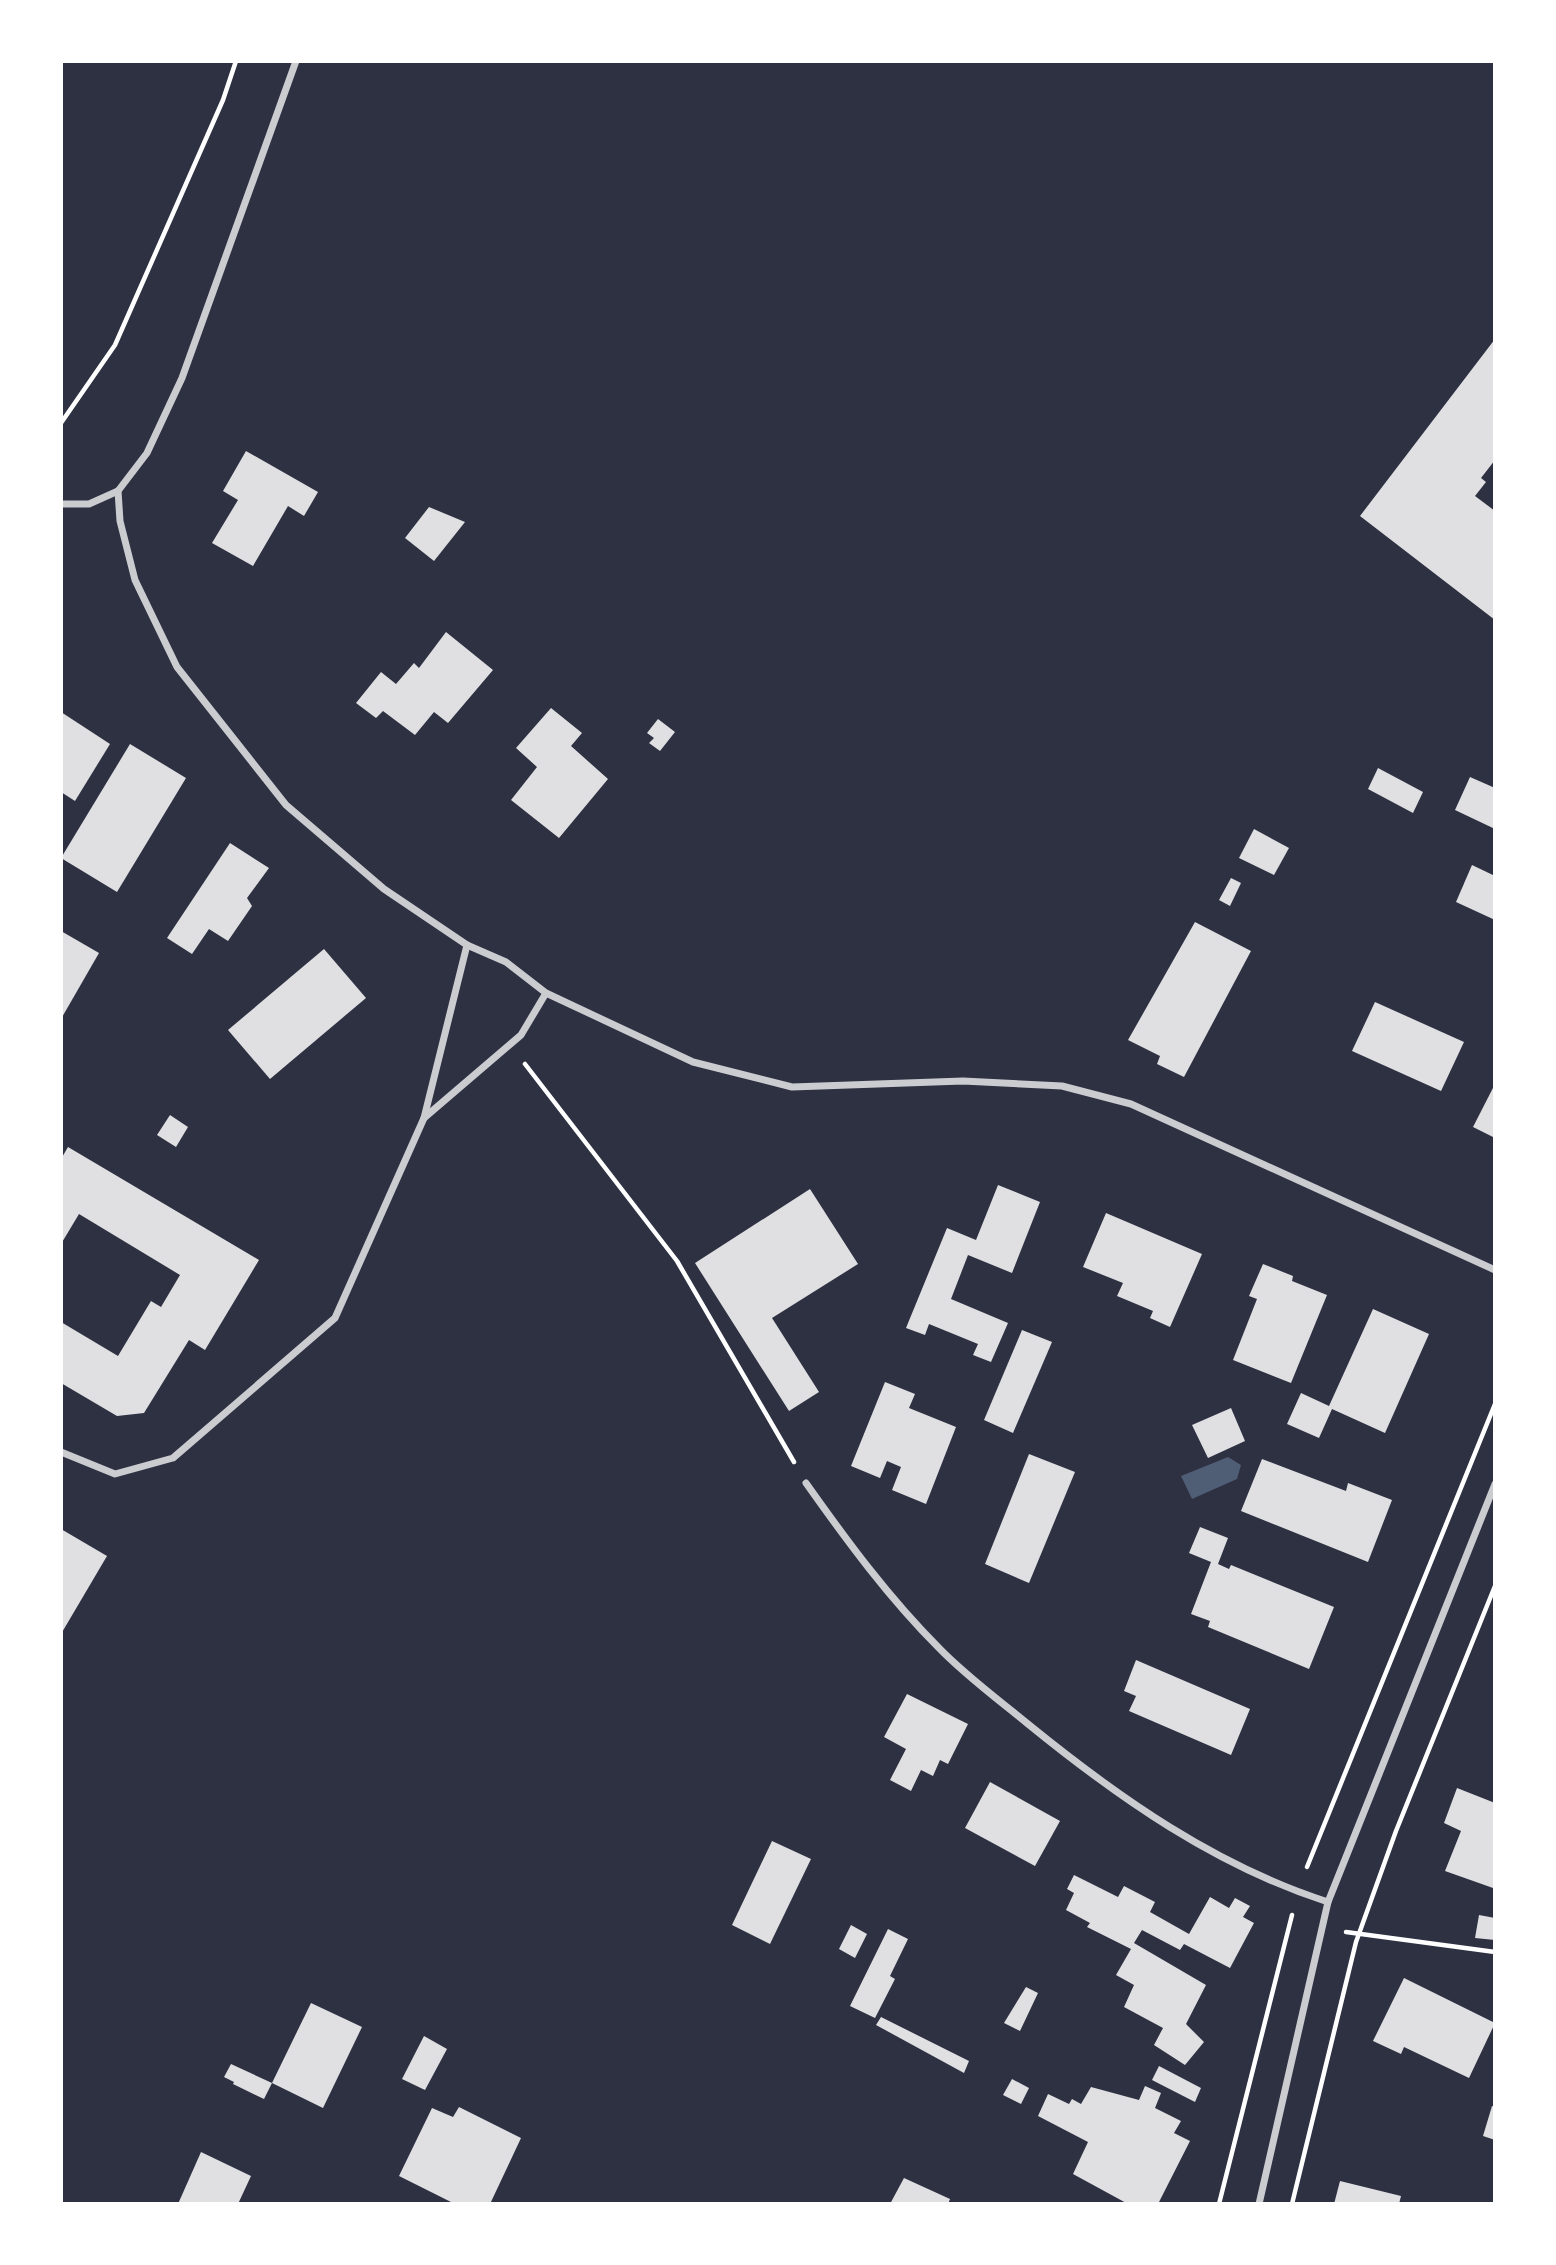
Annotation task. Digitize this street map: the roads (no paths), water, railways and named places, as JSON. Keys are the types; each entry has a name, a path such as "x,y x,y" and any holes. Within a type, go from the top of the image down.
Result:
{"street":[{"path":"61,504 89,504 118,491 147,453 182,378 296,61"},
{"path":"118,491 120,521 135,580 177,667 286,805 384,889 467,945 506,962 546,993 693,1062 792,1087 963,1082 1049,1086 1130,1104 1495,1270"},
{"path":"61,1452 116,1474 173,1458 335,1318 424,1118 467,945"},
{"path":"424,1118 521,1035 546,993"},
{"path":"806,1483 859,1558 940,1649 1096,1779 1216,1856 1298,1893 1328,1902"},
{"path":"1259,2204 1328,1902 1495,1484"}],"water":[{"path":"1228,1457 1241,1465 1237,1479 1192,1499 1181,1476"}]}
